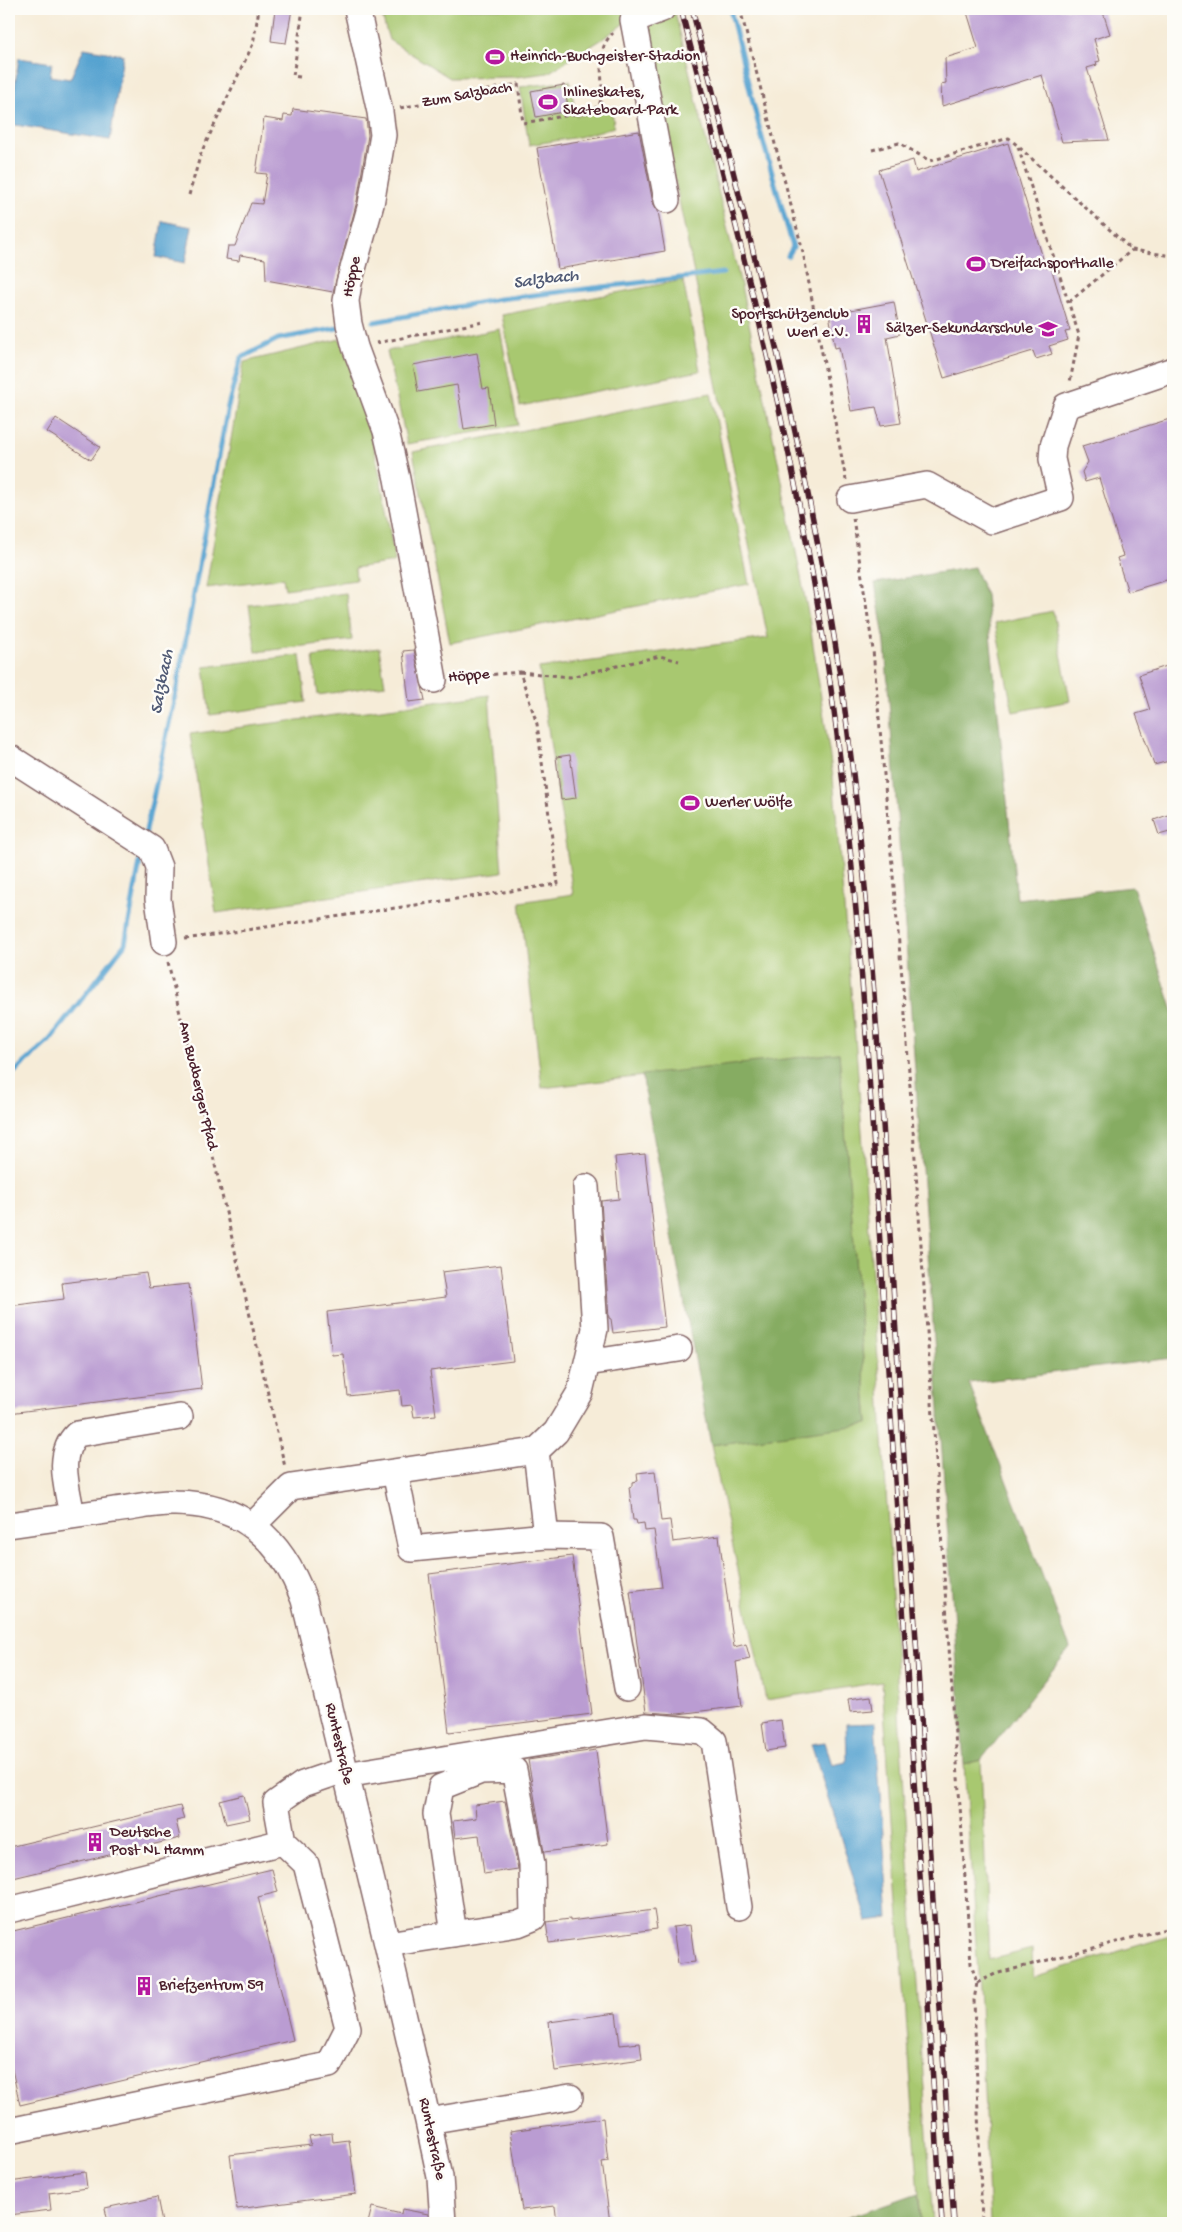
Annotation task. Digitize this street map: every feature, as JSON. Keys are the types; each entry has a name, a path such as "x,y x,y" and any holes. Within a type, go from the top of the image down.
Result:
{"street":[{"name":"Höppe","path":"357,9 382,123 371,204 349,283 346,301 355,347 386,431 397,479 434,680"},
{"path":"662,9 633,20 667,200"},
{"path":"850,499 927,485 992,521 1062,498 1052,459 1053,446 1066,406 1173,370"},
{"path":"9,758 142,843 159,868 158,899 164,942"},
{"path":"253,1526 291,1487 536,1451 556,1432 580,1392 595,1329 586,1187"},
{"path":"587,1363 679,1349"},
{"path":"72,1516 65,1453 70,1441 77,1434 180,1417"},
{"path":"536,1451 546,1536"},
{"path":"396,1472 411,1549 546,1536 600,1537 627,1688"},
{"name":"Runtestraße","path":"9,1525 173,1502 201,1505 230,1512 253,1526 278,1550 295,1574 304,1600 344,1772 388,1944 440,2177 443,2223"},
{"path":"9,2131 329,2065 348,2028 306,1864 282,1842 276,1804 303,1784 344,1772 646,1726 702,1730 714,1741 738,1907"},
{"path":"388,1944 454,1934 518,1924 533,1918 532,1864 514,1770 481,1771 441,1787 436,1814 454,1934"},
{"path":"9,1910 282,1842"},
{"path":"428,2121 570,2097"}],"path":[{"path":"189,196 200,153 253,44 259,9"},
{"path":"300,77 293,76 303,9"},
{"path":"740,9 803,252 850,499 873,650 901,970 971,1964 978,1983 974,2000 982,2223"},
{"name":"Zum Salzbach","path":"382,123 518,84 523,123 586,112 599,106 603,96 600,59 606,39 619,27 633,20"},
{"path":"872,150 899,143 930,161 1009,138 1132,250 1173,256"},
{"path":"1018,146 1079,335 1066,406"},
{"path":"1069,302 1132,250"},
{"path":"355,347 483,322"},
{"name":"Höppe","path":"434,680 520,672 570,677 660,656 679,661"},
{"path":"164,942 558,884 538,724 520,672"},
{"name":"Am Budberger Pfad","path":"164,942 291,1487"},
{"path":"978,1983 995,1974 1173,1927"}],"green space":[{"name":"Heinrich-Buchgeister-Stadion","path":"380,9 644,9 601,40 548,73 516,77 450,78 389,40"},
{"path":"675,12 740,281 780,471 809,618 833,777 857,1061 880,1388 899,1714 933,2223 921,2223 882,1682 766,1700 711,1445 868,1423 839,1053 542,1088 520,902 573,894 539,668 768,638 645,33 656,20"},
{"name":"Inlineskates, Skateboard-Park","path":"570,81 576,116 612,110 614,127 579,137 529,145 520,87"},
{"path":"683,280 700,371 520,406 502,315"},
{"path":"500,329 518,425 407,444 387,351"},
{"path":"340,339 351,366 368,421 395,562 355,568 356,580 285,589 283,578 206,588 244,362"},
{"path":"711,393 749,584 450,643 413,452"},
{"path":"974,567 986,595 1017,899 1133,887 1173,1011 1173,1358 969,1383 1070,1648 981,1760 964,1764 885,644 875,583"},
{"path":"346,593 352,640 256,652 249,605"},
{"path":"1053,611 1070,701 1013,712 995,623"},
{"path":"379,648 385,685 318,695 313,657"},
{"path":"300,655 306,702 210,715 204,667"},
{"path":"489,695 502,872 216,913 190,734"},
{"path":"839,1053 868,1424 711,1445 642,1075"},
{"path":"981,1760 989,1960 1032,1949 1033,1977 1173,1935 1173,2223 990,2223 980,2004 964,1764"},
{"path":"918,2193 921,2223 832,2223"}],"water":[{"path":"84,48 123,55 110,140 9,124 19,58 52,63 50,76 70,79"},
{"path":"162,221 192,227 185,263 156,257"},
{"path":"875,1723 889,1918 867,1921 811,1744 825,1742 832,1765 847,1762 846,1724"}],"building":[{"path":"275,9 292,9 286,43 271,41"},
{"path":"966,9 1102,9 1110,34 1094,39 1100,61 1096,62 1097,65 1087,68 1109,140 1062,142 1042,75 942,106 941,84 946,83 945,58 978,48"},
{"path":"564,85 569,111 536,117 531,91"},
{"path":"293,109 366,119 368,135 357,201 333,292 266,280 265,259 240,255 239,261 226,259 228,246 235,246 251,203 262,204 267,174 256,173 264,118 283,121 284,115 292,116"},
{"path":"639,131 653,203 658,211 665,251 558,269 537,148"},
{"name":"Dreifachsporthalle","path":"1008,143 1046,268 1051,267 1070,331 1065,332 1068,340 1049,346 1052,354 1036,359 1033,351 944,378 879,170 913,160 916,172"},
{"path":"894,302 900,334 887,337 901,423 881,426 876,407 851,411 839,347 835,348 829,314"},
{"path":"477,353 483,389 489,388 494,424 464,429 457,385 418,392 413,365"},
{"path":"56,418 100,447 91,460 47,432"},
{"path":"1173,418 1173,578 1128,592 1117,558 1123,556 1099,478 1085,482 1082,472 1088,462 1082,446"},
{"path":"414,650 425,700 409,702 403,651"},
{"path":"1173,664 1173,760 1154,765 1136,714 1150,710 1139,675"},
{"path":"570,755 576,798 561,800 556,757"},
{"path":"1173,813 1173,831 1159,835 1154,820"},
{"path":"645,1154 665,1327 613,1333 611,1319 609,1318 601,1201 619,1199 615,1157"},
{"path":"501,1265 513,1361 430,1371 436,1415 414,1417 412,1405 402,1406 400,1390 348,1396 343,1354 332,1355 327,1312 446,1297 442,1272"},
{"path":"146,1273 149,1288 189,1284 202,1389 9,1413 9,1306 64,1299 62,1283"},
{"path":"655,1471 661,1521 670,1520 673,1542 719,1536 734,1647 746,1644 750,1659 736,1662 742,1706 678,1714 646,1712 630,1591 662,1587 654,1530 645,1531 644,1523 637,1524 636,1520 633,1520 629,1487 632,1486 632,1482 638,1481 637,1473"},
{"path":"572,1556 592,1714 449,1732 429,1574"},
{"path":"871,1696 873,1710 850,1712 848,1699"},
{"path":"781,1720 785,1748 766,1751 762,1723"},
{"path":"596,1750 608,1844 544,1852 528,1760"},
{"path":"244,1795 250,1819 226,1824 220,1801"},
{"path":"505,1801 518,1869 484,1874 479,1835 455,1838 453,1821 476,1818 475,1805"},
{"name":"Deutsche Post NL Hamm","path":"180,1806 184,1819 176,1821 180,1838 9,1879 9,1847"},
{"name":"Briefzentrum 59","path":"272,1869 278,1892 258,1897 293,2040 20,2105 9,2056 9,1932"},
{"path":"654,1910 657,1929 549,1943 546,1922 570,1919 570,1921"},
{"path":"690,1925 695,1962 678,1964 673,1927"},
{"path":"616,2013 620,2045 640,2043 642,2059 555,2071 549,2022"},
{"path":"603,2118 608,2161 602,2162 610,2223 557,2223 555,2206 522,2210 510,2131"},
{"path":"332,2133 333,2142 349,2140 356,2194 237,2209 230,2155 311,2145 309,2136"},
{"path":"85,2172 87,2188 49,2193 51,2210 9,2215 9,2182"},
{"path":"157,2197 162,2223 108,2223 105,2208"},
{"path":"372,2207 401,2214 402,2209 428,2214 429,2223 368,2223"}],"waterway":[{"name":"Salzbach","path":"730,9 759,127 793,247 788,256"},
{"name":"Salzbach","path":"374,322 499,299 723,273"},
{"name":"Salzbach","path":"145,835 177,687 228,406 241,358 278,339 343,327"},
{"name":"Salzbach","path":"9,1077 49,1041 125,944 142,851"}],"railway":[{"path":"681,9 745,262 802,517 831,689 841,770 858,932 870,1094 942,2223"},
{"path":"692,9 756,262 813,517 842,689 853,771 862,853 882,1101 954,2223"}],"place":[{"name":"Heinrich-Buchgeister-Stadion","path":"495,57"},
{"name":"Inlineskates, Skateboard-Park","path":"548,102"},
{"name":"Dreifachsporthalle","path":"976,264"},
{"name":"Sportschützenclub Werl e.V.","path":"864,324"},
{"name":"Sälzer-Sekundarschule","path":"1048,329"},
{"name":"Werler Wölfe","path":"690,803"},
{"name":"Deutsche Post NL Hamm","path":"95,1842"},
{"name":"Briefzentrum 59","path":"144,1986"}]}
